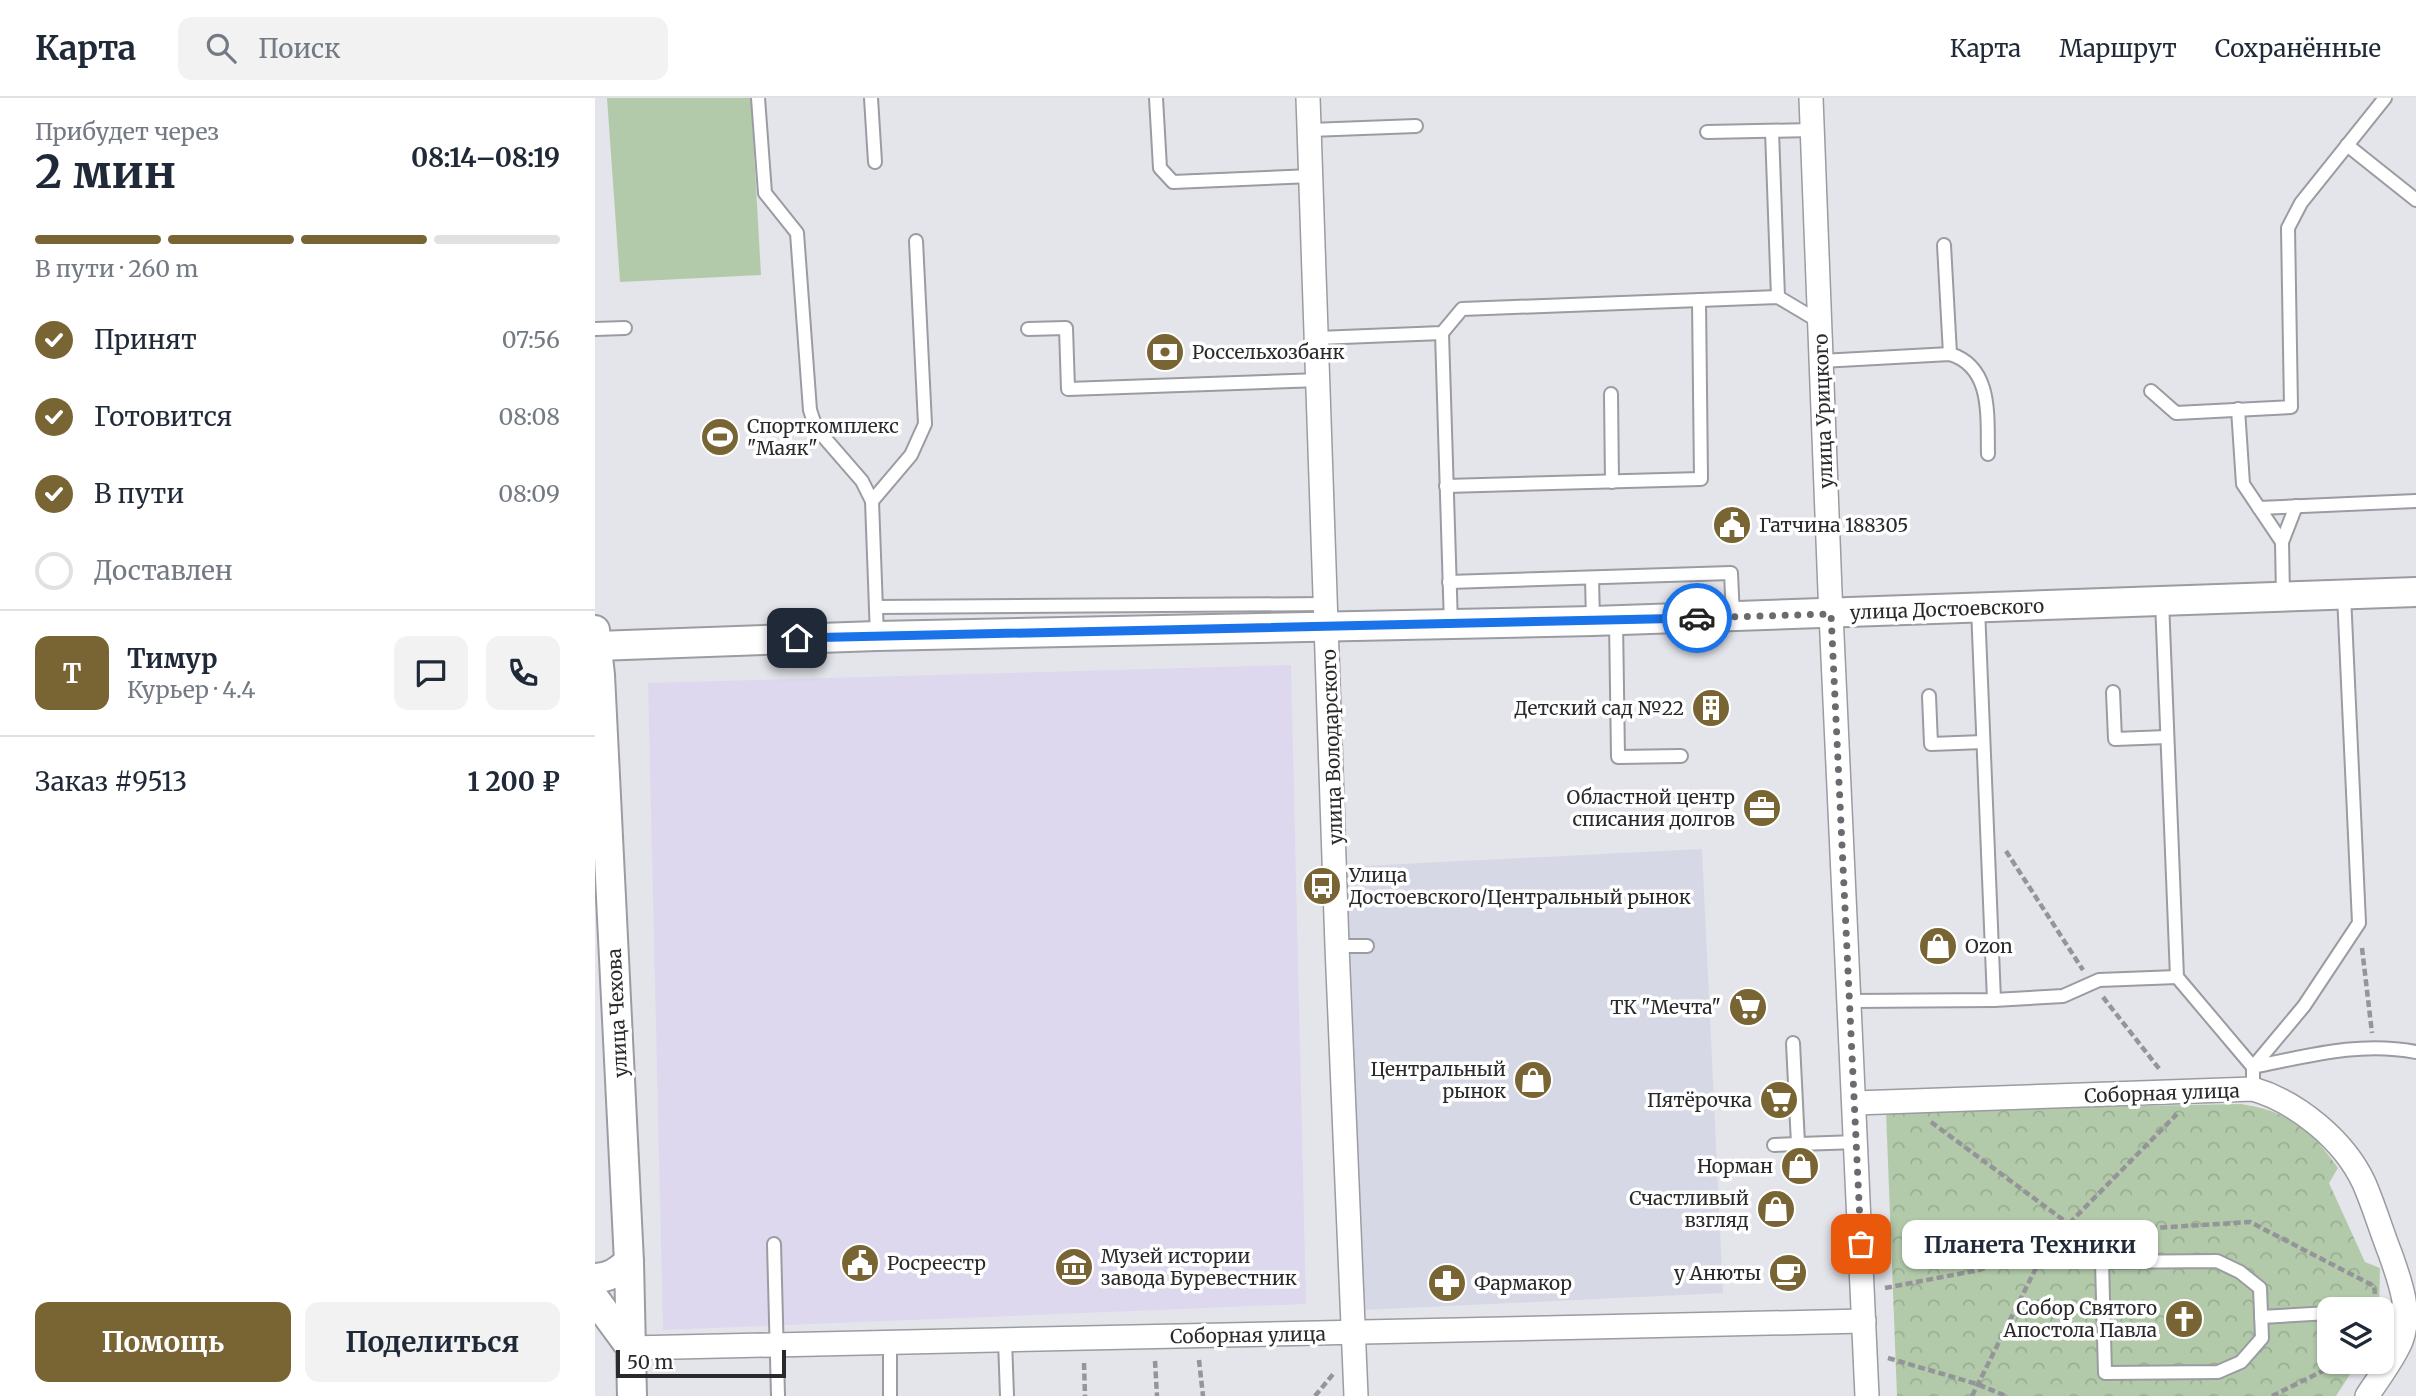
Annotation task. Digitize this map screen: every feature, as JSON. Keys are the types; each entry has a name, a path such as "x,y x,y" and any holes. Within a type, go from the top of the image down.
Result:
{"street":[{"name":"улица Володарского","path":"1308,98 1320,380 1337,946 1356,1396"},
{"name":"улица Урицкого","path":"1811,98 1831,614 1851,1001 1867,1396"},
{"name":"улица Достоевского","path":"596,638 877,636 1328,616 1451,625 2416,592"},
{"name":"улица Чехова","path":"596,638 629,1262 632,1396"},
{"name":"Соборная улица","path":"1855,1103 2253,1078 2307,1115 2363,1181 2402,1286 2405,1309 2401,1341 2367,1396"},
{"path":"595,1278 611,1275 629,1262"},
{"path":"595,1299 632,1348"},
{"name":"Соборная улица","path":"632,1348 1864,1321"}],"lane":[{"path":"758,98 765,193 797,233 810,410 816,428 862,481 872,501 877,636"},
{"path":"871,98 875,162"},
{"path":"1156,98 1160,168 1173,182 1312,176"},
{"path":"2151,391 2176,412 2291,407 2288,228 2301,203 2385,98"},
{"path":"1310,130 1416,126"},
{"path":"1707,132 1813,130"},
{"path":"1772,131 1778,297"},
{"path":"2347,145 2416,200"},
{"path":"872,501 911,455 925,424 916,241"},
{"path":"1944,245 1950,354"},
{"path":"1451,625 1442,333 1462,309 1778,297 1820,322"},
{"path":"1447,486 1701,479 1699,300"},
{"path":"595,329 625,328"},
{"path":"1028,329 1066,328 1068,389 1320,380"},
{"path":"1318,338 1442,333"},
{"path":"1821,361 1950,354 1965,358 1980,378 1986,398 1988,454"},
{"path":"1611,394 1612,482"},
{"path":"2238,409 2243,484 2282,542"},
{"path":"2259,508 2416,500"},
{"path":"2283,597 2282,542 2297,506"},
{"path":"1449,582 1731,573 1733,617"},
{"path":"1592,578 1605,621 1618,757 1681,756"},
{"path":"2253,1078 2360,923 2344,595"},
{"path":"2162,601 2176,977 2253,1078"},
{"path":"876,607 1328,616"},
{"path":"1978,608 1994,1000"},
{"path":"2113,692 2115,739 2167,737"},
{"path":"1929,696 1931,744 1983,742"},
{"path":"1337,946 1367,946"},
{"path":"1851,1001 1994,1000 2063,996 2092,983 2176,977"},
{"path":"1793,1044 1798,1144"},
{"path":"2253,1078 2344,1048 2373,1047 2416,1052"},
{"path":"1774,1145 1857,1142"},
{"path":"774,1244 778,1396"},
{"path":"2217,1261 2240,1272 2260,1288 2261,1317 2262,1338 2241,1362 2218,1372 2105,1373 2102,1262 2217,1261"},
{"path":"2394,1309 2405,1309"},
{"path":"2261,1317 2317,1314"},
{"path":"1005,1340 1007,1396"},
{"path":"890,1343 890,1396"}],"path":[{"path":"1987,822 2092,983 2165,1076"},
{"path":"2360,923 2373,1047"},
{"path":"1972,1396 2047,1246 2182,1109"},
{"path":"1922,1115 2082,1234"},
{"path":"1888,1358 1977,1384 2006,1396"},
{"path":"1199,1360 1203,1396"},
{"path":"1156,1361 1157,1396"},
{"path":"1084,1363 1085,1396"},
{"path":"1315,1396 1334,1372"},
{"path":"2272,1396 2317,1374"}],"shaded area":[{"path":"1291,665 1306,1304 663,1330 648,683"},
{"name":"Центральный рынок","path":"1702,849 1723,1293 1363,1310 1342,867"}],"green space":[{"path":"607,98 751,98 761,275 620,282"},
{"path":"2241,1104 2285,1117 2308,1132 2338,1168 2329,1183 2365,1262 2380,1268 2379,1297 2317,1297 2317,1374 2350,1374 2336,1396 1897,1396 1886,1111"}],"way so far":[{"path":"1697,618 1831,614 1861,1244"}],"place":[{"name":"Россельхозбанк","path":"1165,352"},
{"name":"Спорткомплекс \"Маяк\"","path":"720,437"},
{"name":"Гатчина 188305","path":"1732,525"},
{"name":"Детский сад №22","path":"1711,708"},
{"name":"Областной центр списания долгов","path":"1762,808"},
{"name":"Улица Достоевского/Центральный рынок","path":"1322,886"},
{"name":"Ozon","path":"1938,946"},
{"name":"ТК \"Мечта\"","path":"1748,1007"},
{"name":"Центральный рынок","path":"1533,1080"},
{"name":"Пятёрочка","path":"1779,1100"},
{"name":"Норман","path":"1800,1166"},
{"name":"Счастливый взгляд","path":"1776,1209"},
{"name":"Планета Техники","path":"1861,1244"},
{"name":"Росреестр","path":"860,1263"},
{"name":"Музей истории завода Буревестник","path":"1074,1267"},
{"name":"у Анюты","path":"1788,1273"},
{"name":"Фармакор","path":"1447,1283"},
{"name":"Собор Святого Апостола Павла","path":"2184,1319"}],"route":[{"path":"797,638 1358,628 1697,618"}]}
